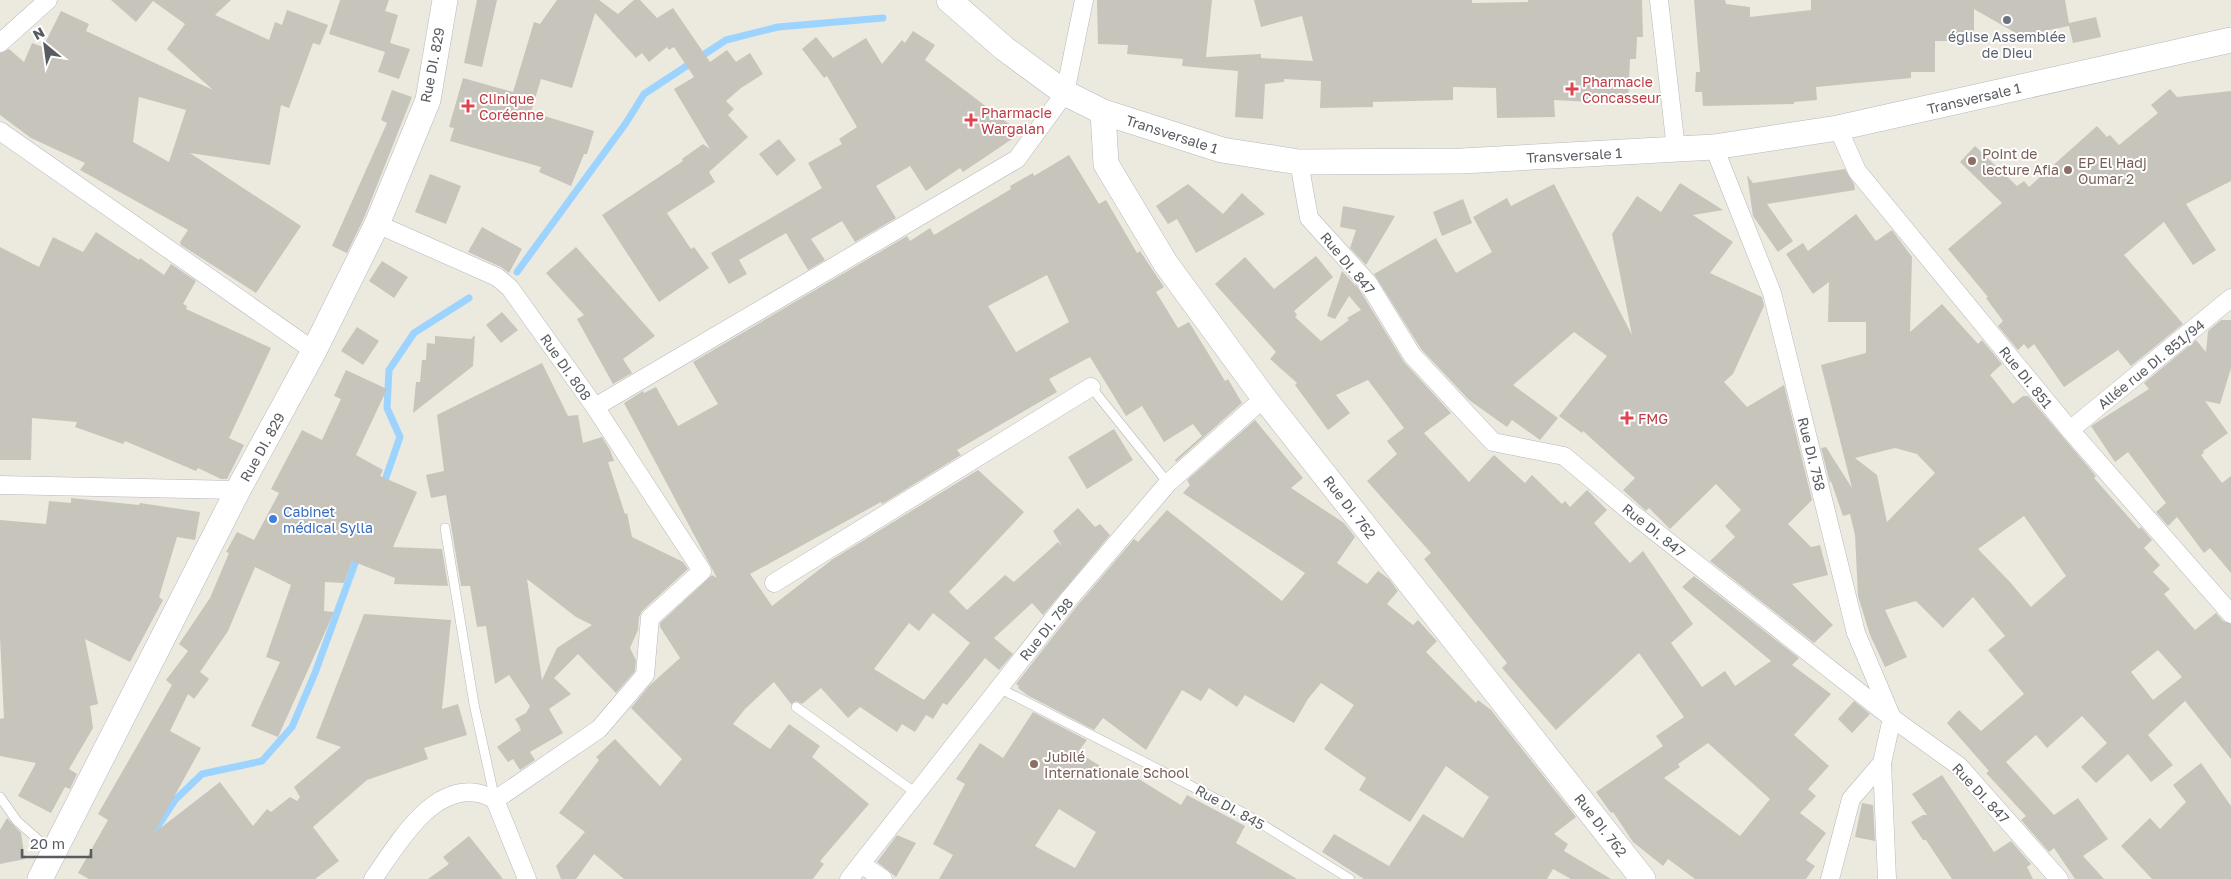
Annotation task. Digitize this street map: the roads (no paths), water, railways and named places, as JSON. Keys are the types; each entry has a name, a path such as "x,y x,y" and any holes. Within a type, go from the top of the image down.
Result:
{"street":[{"path":"0,43 48,0"},
{"name":"Rue DI. 829","path":"40,879 238,490 314,351 377,224 428,100 445,0"},
{"name":"Transversale 1","path":"949,0 1005,48 1065,93 1103,112 1222,150 1299,162 1462,161 1714,147 1838,128 2231,40"},
{"path":"595,407 1017,159 1065,93 1084,0"},
{"path":"1660,0 1676,149"},
{"name":"Rue DI. 762","path":"1103,112 1106,164 1166,264 1264,398 1643,879"},
{"name":"Rue DI. 851","path":"1838,128 1857,171 2070,430 2231,614"},
{"path":"0,131 314,351"},
{"name":"Rue DI. 758","path":"1714,147 1772,293 1856,633 1892,718"},
{"name":"Rue DI. 847","path":"1299,162 1309,218 1368,283 1412,355 1493,442 1564,456 1633,514 1892,718 1958,766 2059,879"},
{"name":"Rue DI. 808","path":"377,224 497,277 510,288 595,407 702,572 650,618 645,675 599,729 495,800"},
{"name":"Allée rue DI. 851/94","path":"2070,430 2231,298"},
{"path":"774,583 1091,387"},
{"name":"Rue DI. 798","path":"850,879 1069,599 1168,483 1264,398"},
{"path":"0,485 238,490"},
{"path":"1887,879 1882,763 1892,718"},
{"path":"1830,879 1851,798 1882,763"},
{"path":"373,879 418,817 452,795 477,793 495,800 527,879"},
{"path":"861,864 883,879"}],"lane":[{"path":"1091,387 1168,483"},
{"path":"445,528 474,704 495,800"},
{"name":"Rue DI. 845","path":"999,688 1244,813 1350,879"},
{"path":"796,707 916,793"},
{"path":"0,797 17,821 53,853"}],"waterway":[{"path":"517,272 626,123 644,94 726,40 778,27 883,18"},
{"path":"383,486 400,437 387,408 389,370 414,333 469,298"},
{"path":"154,832 175,800 202,774 262,761 292,727 315,673 358,555"}],"place":[{"name":"église Assemblée de Dieu","path":"2007,20"},
{"name":"Pharmacie Concasseur","path":"1572,89"},
{"name":"Clinique Coréenne","path":"468,106"},
{"name":"Pharmacie Wargalan","path":"971,120"},
{"name":"Point de lecture Afia","path":"1972,161"},
{"name":"EP El Hadj Oumar 2","path":"2068,170"},
{"name":"FMG","path":"1627,418"},
{"name":"Cabinet médical Sylla","path":"273,519"},
{"name":"Jubilé Internationale School","path":"1034,764"}]}
